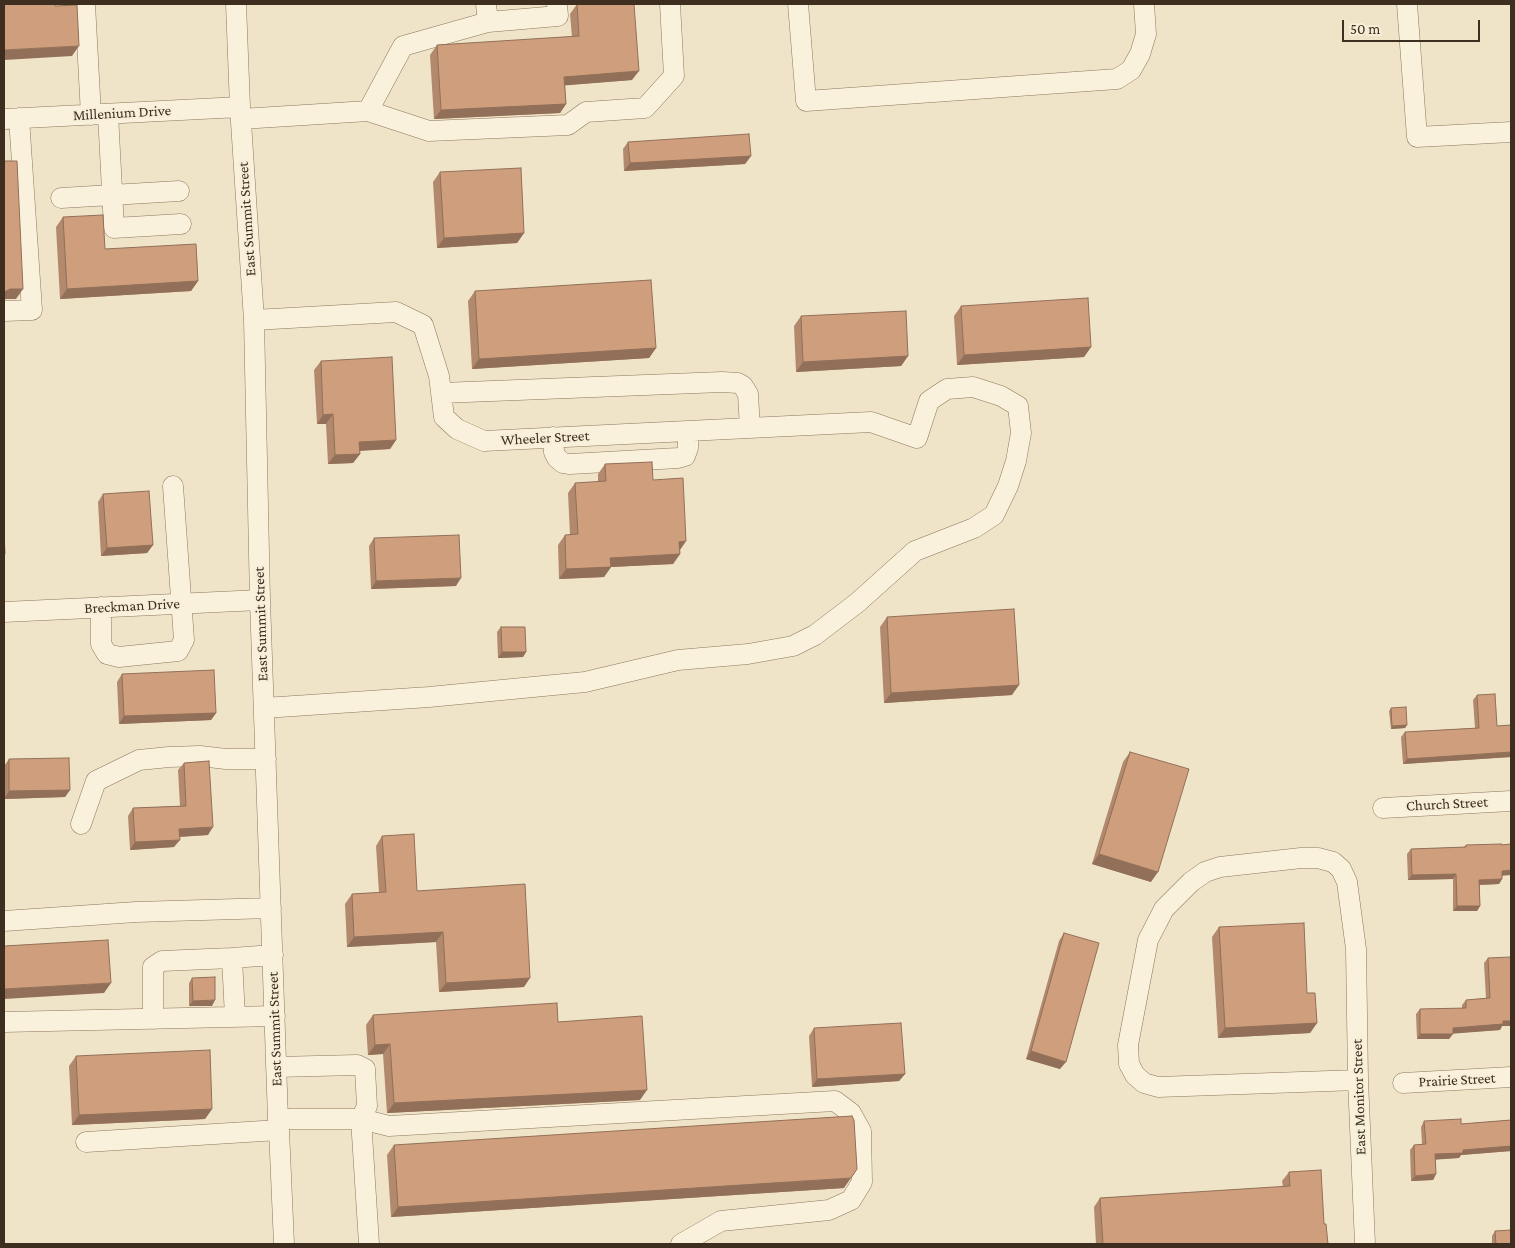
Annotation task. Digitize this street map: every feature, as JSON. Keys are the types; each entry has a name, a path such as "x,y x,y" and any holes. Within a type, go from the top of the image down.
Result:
{"street":[{"path":"85,4 113,196 114,228 181,224"},
{"name":"East Summit Street","path":"236,4 240,113 254,320 260,600 278,1125 284,1244"},
{"path":"557,4 558,16 487,13 402,46 368,111 429,131 568,125 586,112 645,108 674,76 670,4"},
{"path":"798,4 806,100 1117,79 1131,70 1140,54 1146,34 1144,4"},
{"path":"1407,4 1418,137 1511,132"},
{"name":"Millenium Drive","path":"12,119 100,114 368,111"},
{"path":"4,311 32,310 12,119"},
{"path":"61,198 179,191"},
{"name":"Wheeler Street","path":"254,320 396,312 423,325 439,376 444,417 457,429 484,441 872,422 917,438 929,401 947,390 972,387 1001,396 1018,406 1021,433 1016,461 1008,486 994,515 974,528 915,551 858,602 815,634 793,646 748,654 678,660 585,682 429,697 264,708"},
{"path":"441,393 738,382 744,386 748,394 750,428"},
{"path":"553,437 554,452 557,458 563,463 570,464 678,458 685,456 688,448 688,431"},
{"path":"101,607 101,644 107,654 119,657 178,651 184,640 172,486"},
{"name":"Breckman Drive","path":"4,612 260,600"},
{"path":"81,824 96,781 139,760 200,756 226,759 266,759"},
{"name":"Church Street","path":"1383,808 1511,801"},
{"name":"East Monitor Street","path":"1358,1080 1158,1087 1144,1083 1135,1076 1129,1064 1128,1045 1148,940 1164,909 1191,882 1205,872 1220,867 1302,858 1318,858 1333,862 1341,869 1347,882 1356,949 1358,1080 1365,1244"},
{"path":"4,921 136,912 271,908"},
{"path":"153,1019 153,967 162,960 273,955"},
{"path":"232,958 235,1017"},
{"path":"4,1022 275,1016"},
{"path":"276,1067 357,1065 364,1069 367,1106 361,1118 369,1244"},
{"name":"Prairie Street","path":"1403,1083 1511,1077"},
{"path":"86,1142 361,1118 389,1126 836,1101 851,1113 861,1131 862,1182 851,1200 829,1210 720,1221 681,1244"}],"building":[{"path":"4,4 77,5 79,46 4,50"},
{"path":"577,4 634,4 639,71 564,77 566,104 441,110 437,45 579,36"},
{"path":"749,134 751,156 630,163 628,142"},
{"path":"4,161 17,161 23,289 10,289 4,292"},
{"path":"521,168 524,233 444,238 440,172"},
{"path":"103,215 105,249 196,244 198,281 67,289 63,217"},
{"path":"651,280 656,348 479,359 475,291"},
{"path":"1088,298 1091,347 964,355 961,306"},
{"path":"906,311 908,356 803,362 801,316"},
{"path":"392,357 396,440 359,442 360,454 335,455 333,414 323,415 321,361"},
{"path":"652,462 653,480 683,478 686,541 679,542 680,554 610,558 611,567 566,569 565,535 578,534 575,483 606,481 605,464"},
{"path":"149,491 153,545 107,548 103,494"},
{"path":"459,535 461,578 376,581 374,538"},
{"path":"1014,609 1019,685 891,693 887,617"},
{"path":"501,627 525,627 526,652 502,652"},
{"path":"214,670 216,713 124,716 122,674"},
{"path":"1495,694 1497,726 1511,725 1511,752 1407,759 1405,732 1479,728 1477,695"},
{"path":"1406,707 1407,725 1392,726 1391,708"},
{"path":"1130,752 1189,769 1158,872 1099,854"},
{"path":"69,758 70,790 9,791 9,759"},
{"path":"209,761 213,827 179,829 180,840 135,842 133,808 186,806 184,763"},
{"path":"414,834 417,891 525,884 530,978 446,983 443,932 354,937 352,894 386,892 382,836"},
{"path":"1511,844 1511,870 1502,871 1502,879 1479,880 1480,906 1457,906 1456,874 1412,875 1411,849"},
{"path":"1304,923 1307,993 1315,993 1317,1023 1225,1028 1219,927"},
{"path":"1064,933 1099,943 1066,1062 1031,1051"},
{"path":"108,940 111,983 4,989 4,946"},
{"path":"1511,957 1511,1021 1503,1021 1503,1024 1453,1028 1453,1034 1420,1034 1420,1009 1466,1008 1466,1000 1490,998 1488,958"},
{"path":"215,977 215,1000 193,1001 192,978"},
{"path":"557,1003 558,1022 642,1016 647,1090 394,1103 390,1044 375,1045 373,1015"},
{"path":"901,1023 905,1074 817,1079 814,1028"},
{"path":"210,1050 212,1109 79,1115 76,1056"},
{"path":"852,1116 854,1120 857,1169 851,1178 398,1207 394,1145"},
{"path":"1461,1119 1461,1124 1511,1120 1511,1146 1463,1150 1463,1153 1435,1154 1436,1174 1415,1176 1414,1145 1426,1144 1424,1121"},
{"path":"1321,1170 1324,1224 1326,1224 1328,1244 1103,1244 1100,1198 1290,1186 1289,1172"},
{"path":"1511,1230 1511,1244 1496,1244 1495,1231"}]}
